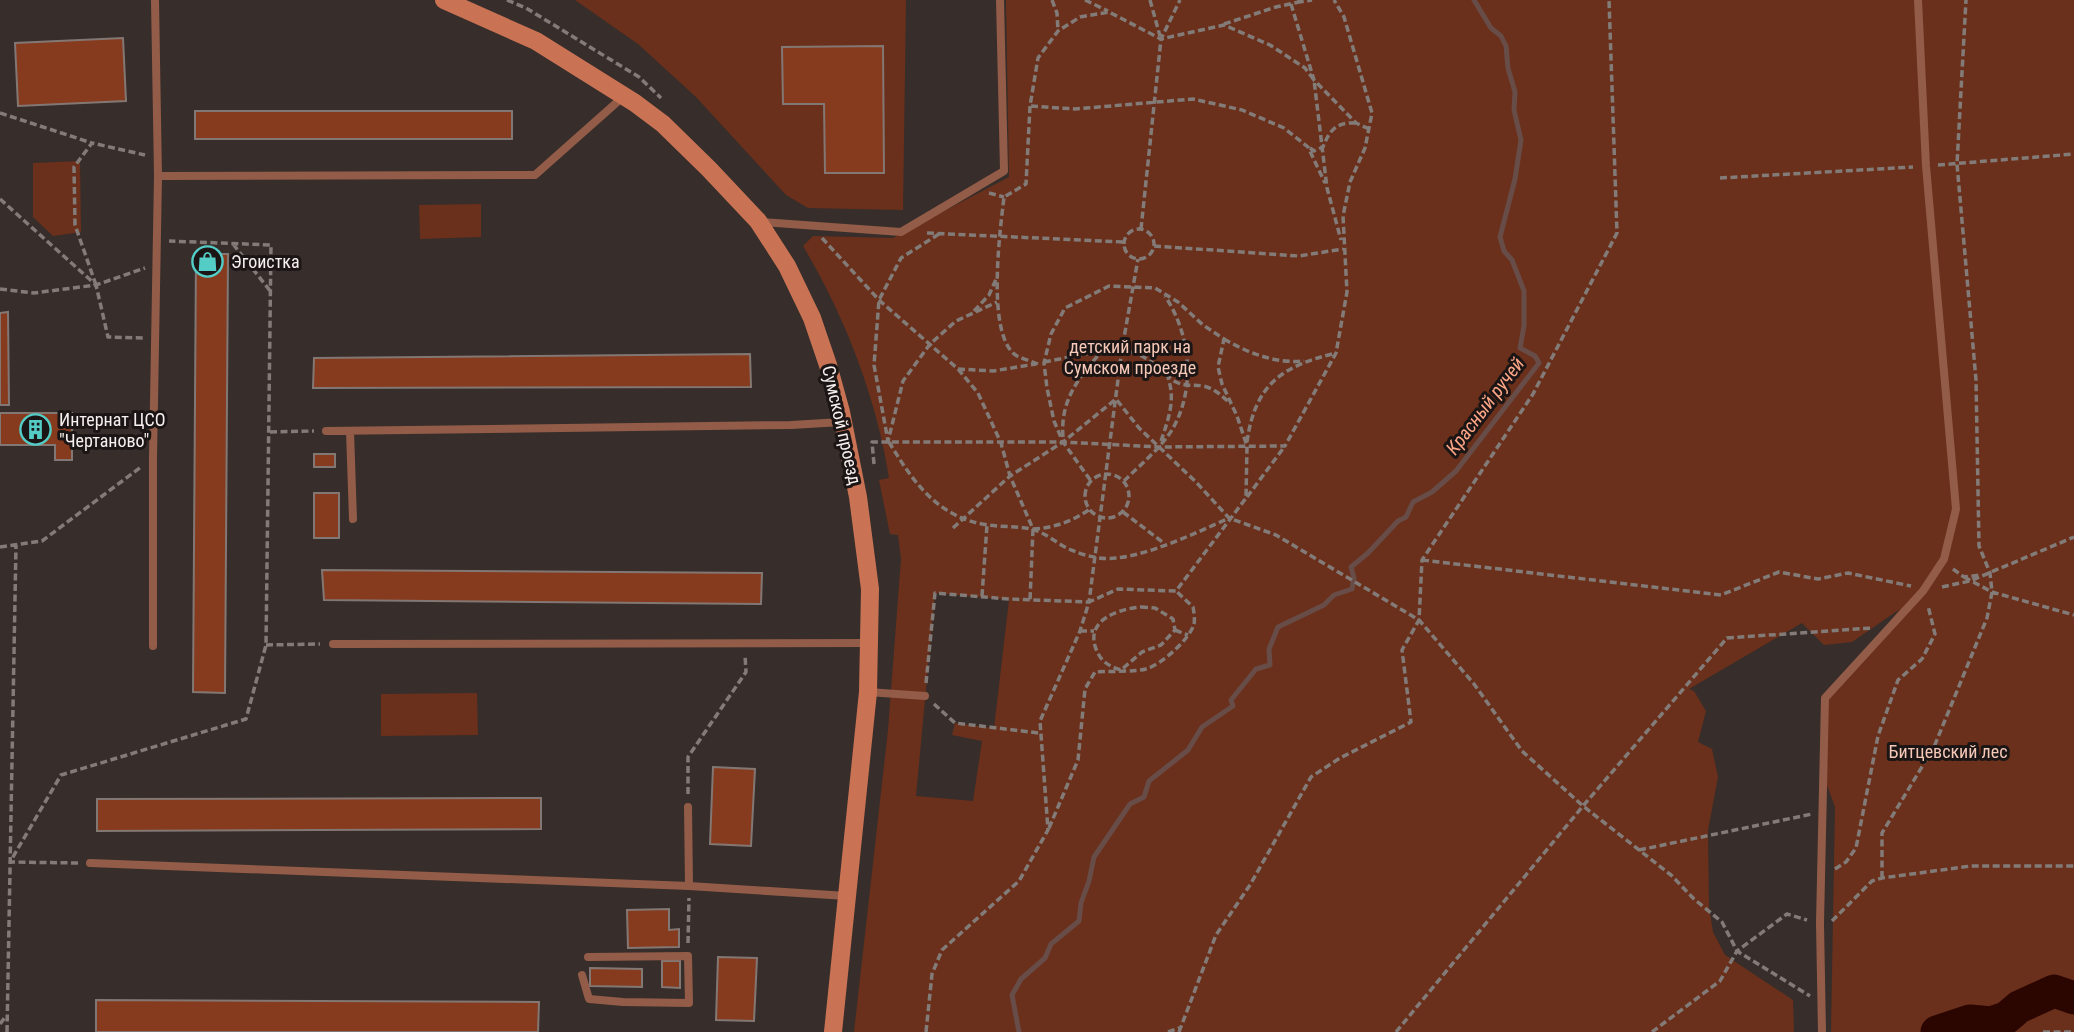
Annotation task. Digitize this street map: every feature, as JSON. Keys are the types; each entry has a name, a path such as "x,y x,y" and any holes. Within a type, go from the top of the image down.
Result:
{"street":[{"name":"Сумской проезд","path":"444,0 536,41 624,96 663,124 758,222 787,266 812,317 828,365 858,497 870,589 868,692 833,1032"}],"lane":[{"path":"153,646 153,458 158,241 155,0"},
{"path":"758,222 901,232 1004,171 1000,0"},
{"path":"1822,1032 1820,923 1825,698 1923,591 1944,559 1956,509 1926,166 1918,0"},
{"path":"158,176 535,175 624,96"},
{"path":"326,431 791,425 842,422"},
{"path":"350,431 353,519"},
{"path":"333,644 871,643"},
{"path":"868,692 925,696"},
{"path":"688,807 689,886"},
{"path":"90,863 689,886 847,896"},
{"path":"582,975 589,999 689,1003 688,956 588,957"}],"path":[{"path":"1052,0 1057,13 1058,31"},
{"path":"1085,0 1161,38 1224,24 1299,1 1312,0"},
{"path":"1150,0 1161,38"},
{"path":"1141,229 1161,38 1180,0"},
{"path":"1176,591 1285,446 1336,353 1347,292 1343,216 1350,182 1365,148 1372,113 1344,17 1334,0"},
{"path":"1168,1032 1179,1030 1216,935 1250,885 1311,776 1411,722 1402,650 1419,620 1422,560 1533,394 1617,233 1609,0"},
{"path":"1882,878 1882,833 1934,747 1987,618 1992,593 1990,573 1979,546 1976,380 1957,164 1966,0"},
{"path":"1291,4 1314,80 1327,188 1343,249"},
{"path":"1041,363 1013,353 1004,338 997,302 1003,197 1026,184 1030,106 1038,58 1058,31 1080,17 1109,12"},
{"path":"1224,24 1270,45 1305,68 1356,123"},
{"path":"1030,106 1075,109 1193,99 1242,110 1284,128 1314,150 1323,147"},
{"path":"0,113 92,143 157,159"},
{"path":"1323,147 1328,134 1335,126 1345,122 1356,123 1369,129"},
{"path":"92,143 75,167 75,225 96,285 108,337 156,338"},
{"path":"1308,147 1327,188"},
{"path":"1720,177 1957,164 2074,154"},
{"path":"0,198 96,285"},
{"path":"809,225 879,300 958,369 978,393 1001,443 1010,476 1033,529 1030,600"},
{"path":"1124,242 1130,233 1141,229"},
{"path":"1124,242 1128,254 1138,259 1149,256 1154,246 1151,235 1141,229"},
{"path":"901,232 1124,242"},
{"path":"939,234 901,258 879,300 874,365 888,441 906,472 930,499 964,519 987,525 1033,529 1079,517 1090,509"},
{"path":"10,862 61,775 246,719 266,645 271,245 158,241"},
{"path":"233,244 271,292"},
{"path":"1154,246 1299,256 1343,249"},
{"path":"1048,830 1040,721 1080,631 1089,602 1122,349 1138,259"},
{"path":"0,289 34,293 96,285 157,264"},
{"path":"971,314 989,295 998,275"},
{"path":"1091,481 1063,442 1054,421 1041,363 1051,334 1065,309 1109,286 1155,288 1224,339 1252,353 1272,359 1290,362 1336,353"},
{"path":"1124,481 1159,447 1172,428 1183,405 1187,387 1188,355 1176,317 1163,294"},
{"path":"888,441 903,381 930,344 956,321 997,302"},
{"path":"1224,339 1218,367 1222,384 1247,446"},
{"path":"958,369 993,370 1122,349 1150,360 1173,381 1187,387 1200,385 1213,389 1232,405"},
{"path":"1063,442 1061,417 1069,397 1079,379 1102,351"},
{"path":"1246,498 1250,417 1262,393 1280,376 1306,360"},
{"path":"1159,447 1171,412 1171,390 1167,375"},
{"path":"953,528 1010,476 1063,442 1116,399"},
{"path":"1116,399 1139,428 1229,518 1276,536 1419,620 1474,684 1522,751 1583,807 1671,875 1722,922 1737,951 1795,987"},
{"path":"270,432 326,431"},
{"path":"874,464 872,442 888,441 1063,442 1159,447 1285,446"},
{"path":"0,547 42,541 153,458"},
{"path":"1107,474 1124,481 1129,490 1129,502 1123,512 1108,519 1101,518 1090,509 1086,504 1085,490 1091,481 1107,474"},
{"path":"1123,512 1165,544"},
{"path":"1033,529 1071,551 1115,559 1165,544 1229,518"},
{"path":"982,597 987,525"},
{"path":"1422,560 1721,595 1779,572 1818,579 1848,573 1905,584 1923,591 1970,581 2074,537"},
{"path":"7,1032 16,545"},
{"path":"1944,559 1957,574 1992,593 2074,615"},
{"path":"1964,577 1990,573"},
{"path":"926,1032 932,974 942,950 1019,881 1048,830 1078,760 1085,689 1095,672 1143,670 1154,666 1166,658 1188,635 1195,622 1193,607 1176,591 1118,589 1089,602 935,593 925,696 955,723 1039,733"},
{"path":"1821,878 1846,862 1856,848 1878,736 1898,680 1922,659 1936,634 1923,591"},
{"path":"1121,670 1099,657 1094,644 1094,631 1100,622 1125,609 1155,608 1173,618 1175,630"},
{"path":"1396,1032 1727,638 1889,627"},
{"path":"1175,630 1188,635"},
{"path":"1121,670 1142,652 1161,645 1175,630"},
{"path":"1080,631 1094,631"},
{"path":"688,807 688,757 746,672 745,642"},
{"path":"266,645 333,644"},
{"path":"1639,850 1822,812"},
{"path":"10,862 90,863"},
{"path":"1652,1032 1720,981 1737,951 1787,914 1820,923 1832,921 1871,881 1882,878 1971,866 2074,866"},
{"path":"688,956 689,886"},
{"path":"0,1024 7,1014"},
{"path":"2043,1032 2074,1032"}],"green space":[{"path":"575,0 906,0 903,210 808,208 786,195 696,97 638,44"},
{"path":"1006,0 2074,0 2074,1032 1831,1032 1835,807 1820,766 1827,701 1900,609 1852,642 1824,645 1802,623 1689,689 1694,691 1706,711 1698,742 1712,749 1718,777 1708,830 1709,907 1713,932 1725,955 1793,1000 1794,1032 854,1032 888,730 901,559 898,535 890,534 879,480 889,478 884,448 867,388 845,328 803,246 813,236 893,238 1009,177","holes":["935,593 1009,600 994,728 955,723 952,735 982,741 973,801 916,796"]},
{"path":"80,161 81,232 53,236 33,217 33,163"},
{"path":"481,204 481,237 420,239 419,205"},
{"path":"477,693 478,735 381,736 381,694"}],"building":[{"path":"123,38 126,101 18,106 15,43"},
{"path":"883,46 884,173 825,173 824,104 783,104 782,47"},
{"path":"195,111 512,111 512,139 195,139"},
{"path":"196,254 228,254 225,693 193,692"},
{"path":"8,312 9,405 0,405 0,313"},
{"path":"750,354 751,387 313,388 314,358"},
{"name":"Интернат ЦСО \"Чертаново\"","path":"0,413 72,413 72,460 55,460 55,445 0,445"},
{"path":"314,454 335,454 335,467 314,467"},
{"path":"314,493 339,493 339,538 314,538"},
{"path":"322,570 762,573 761,604 324,600"},
{"path":"713,767 755,769 751,846 710,844"},
{"path":"541,798 541,829 97,831 97,799"},
{"path":"669,909 669,930 679,929 679,947 628,948 627,910"},
{"path":"718,957 757,958 754,1021 716,1020"},
{"path":"662,961 680,961 680,988 662,987"},
{"path":"590,968 642,969 642,987 590,986"},
{"path":"96,1000 539,1002 538,1032 96,1032"}],"waterway":[{"name":"Красный ручей","path":"1019,1032 1012,995 1021,979 1045,958 1051,944 1079,921 1081,903 1094,857 1130,804 1144,797 1149,781 1188,750 1202,727 1233,706 1231,700 1256,669 1270,665 1269,649 1278,627 1324,605 1334,595 1352,589 1354,578 1351,567 1398,521 1406,517 1413,502 1432,492 1456,471 1539,363 1535,356 1520,348 1524,326 1524,291 1500,237 1515,179 1521,140 1514,110 1515,92 1508,68 1506,46 1474,0"},
{"path":"1937,1032 1970,1021 1991,1023 2006,1018 2019,1007 2054,991 2074,998"}],"place":[{"name":"Эгоистка","path":"208,261"},
{"name":"Интернат ЦСО \"Чертаново\"","path":"36,429"}],"park label":[{"name":"детский парк на Сумском проезде","path":"1130,356"},
{"name":"Битцевский лес","path":"1948,751"}]}
